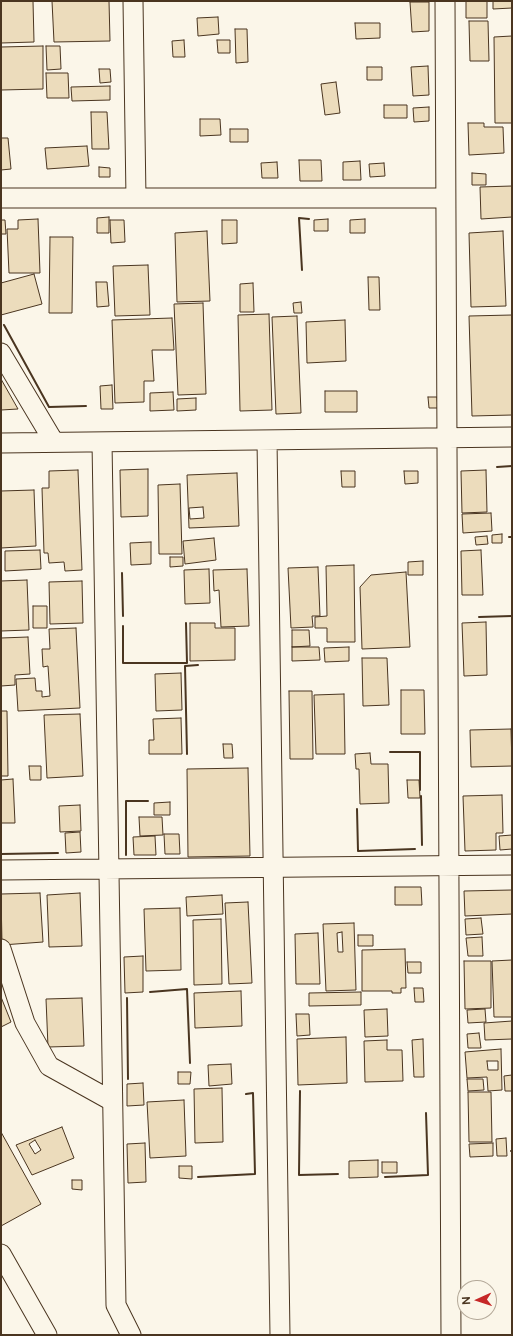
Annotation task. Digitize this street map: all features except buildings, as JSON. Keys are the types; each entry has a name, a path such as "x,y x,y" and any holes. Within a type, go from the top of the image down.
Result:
{"street":[{"path":"133,1 136,198"},
{"path":"444,1 451,1335"},
{"path":"1,198 445,198"},
{"path":"1,353 54,442"},
{"path":"1,443 512,437"},
{"path":"267,440 280,1335"},
{"path":"102,442 116,1305 131,1335"},
{"path":"1,870 512,865"},
{"path":"1,949 25,1023 49,1066 112,1101"},
{"path":"1,1254 47,1335"}],"wall":[{"path":"302,270 299,218 309,219"},
{"path":"4,325 49,407 86,406"},
{"path":"497,467 512,466"},
{"path":"122,573 123,616"},
{"path":"479,617 512,616"},
{"path":"123,626 123,663 187,663 186,623"},
{"path":"187,754 185,666 198,665"},
{"path":"390,752 420,752 420,790"},
{"path":"421,796 422,845"},
{"path":"126,855 126,801 148,801"},
{"path":"357,809 358,851 415,849"},
{"path":"1,854 58,853"},
{"path":"150,992 187,989 190,1063"},
{"path":"127,998 128,1079"},
{"path":"300,1091 299,1175 338,1174"},
{"path":"198,1177 255,1174 253,1093 246,1094"},
{"path":"385,1177 428,1175 426,1113"}]}
